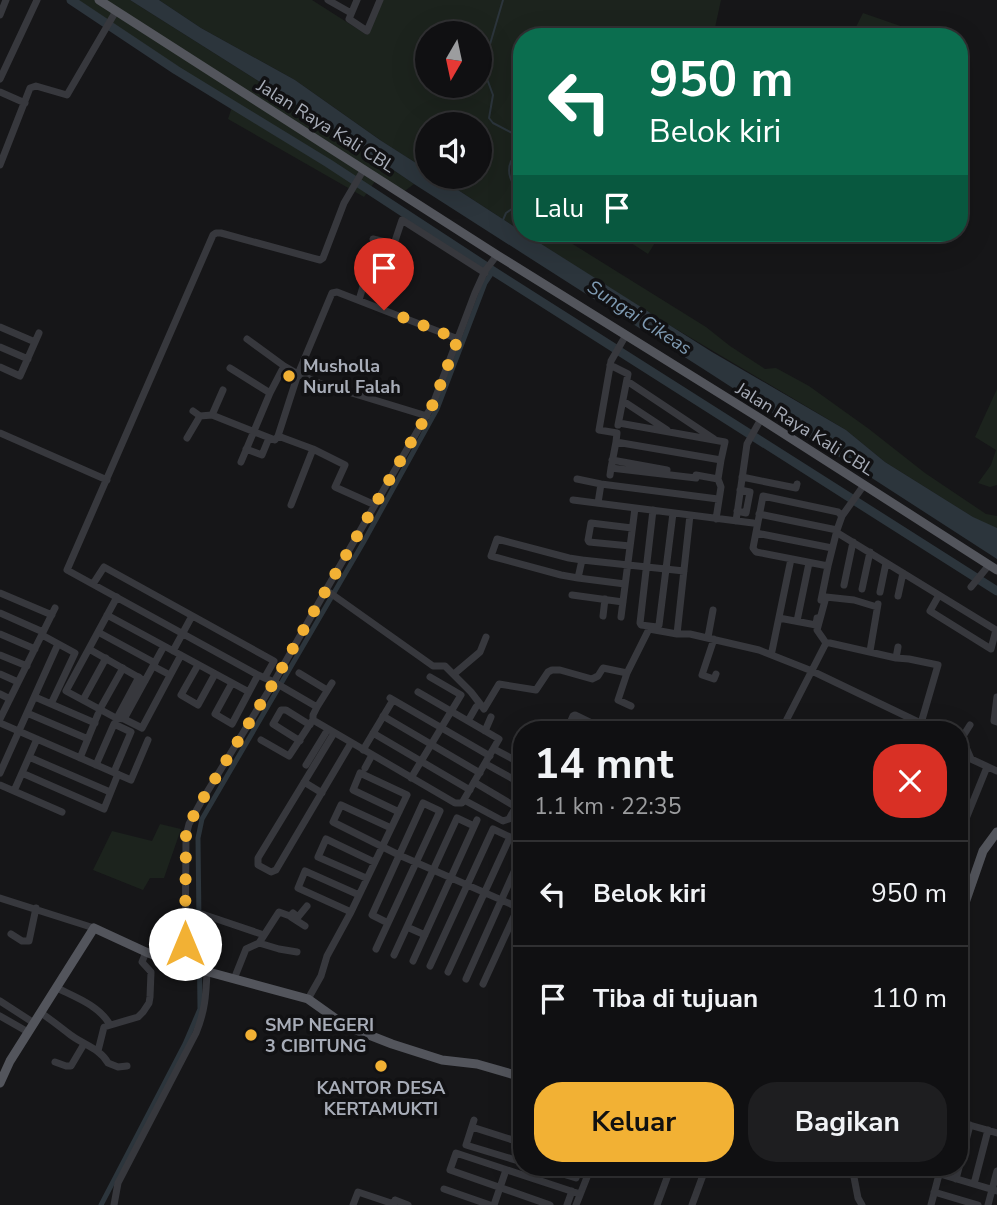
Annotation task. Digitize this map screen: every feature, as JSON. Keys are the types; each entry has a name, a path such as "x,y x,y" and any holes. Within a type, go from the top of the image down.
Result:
{"main road":[{"name":"Jalan Raya Kali CBL","path":"102,1 114,15 362,173 761,419 993,568"},
{"path":"968,894 983,851 997,832"},
{"path":"0,1083 10,1061 94,928 146,952 197,969 308,999 340,1023 361,1033 435,1058 477,1064 513,1074"}],"street":[{"path":"0,15 6,0"},
{"path":"0,79 37,0"},
{"path":"328,0 351,13"},
{"path":"357,0 349,19 367,31 380,0"},
{"path":"0,165 30,88 33,86 67,95 114,15"},
{"path":"0,92 24,103"},
{"path":"317,707 67,570 213,235 221,233 320,260 344,203 362,173"},
{"path":"373,239 394,244 402,220 487,269"},
{"path":"114,1205 118,1183 196,1033 206,1002 197,969 186,836 188,828 201,802 277,684 426,416 441,387 487,269 497,255"},
{"path":"359,300 365,280 383,286 386,281"},
{"path":"187,438 197,413 212,415 275,440 298,374 331,295 337,292 458,339"},
{"path":"0,327 35,342"},
{"path":"0,367 20,376 39,334"},
{"path":"626,335 610,365 599,430 617,438 721,460"},
{"path":"247,339 298,374 426,416"},
{"path":"0,347 28,359"},
{"path":"610,365 628,374 612,468 718,479"},
{"path":"241,462 284,366"},
{"path":"230,368 270,393"},
{"path":"627,381 716,441"},
{"path":"212,415 223,390"},
{"path":"623,401 671,433"},
{"path":"736,521 747,443 761,419"},
{"path":"619,423 725,442 718,479 720,487 716,519"},
{"path":"0,433 107,480"},
{"path":"278,436 345,465 335,487 375,505"},
{"path":"246,449 262,455 269,438"},
{"path":"291,505 313,449"},
{"path":"743,467 768,483"},
{"path":"742,477 796,488 797,484"},
{"path":"577,479 718,499"},
{"path":"597,503 601,484"},
{"path":"779,618 816,625 836,531 842,516 864,485"},
{"path":"828,566 756,552 753,548 763,496 838,512 842,516"},
{"path":"573,500 753,523"},
{"path":"621,617 635,508"},
{"path":"653,510 641,625 659,625 673,513"},
{"path":"759,514 836,531 996,630 991,649 930,611 939,595"},
{"path":"677,634 690,515"},
{"path":"630,546 588,540 591,523 632,528"},
{"path":"756,533 832,548"},
{"path":"625,584 561,575 491,556 497,539 569,558 684,571"},
{"path":"844,585 853,542"},
{"path":"862,589 870,552"},
{"path":"772,651 791,559"},
{"path":"578,578 582,560"},
{"path":"797,621 809,563"},
{"path":"880,592 886,563"},
{"path":"93,584 104,567 274,660 249,692 232,724 215,714 232,683"},
{"path":"971,587 979,576 993,568"},
{"path":"898,596 903,573"},
{"path":"327,591 433,666 444,665 484,709 499,684 536,690 552,670 592,678 598,676 603,668 627,673"},
{"path":"0,593 53,612 1,718 18,731 131,779 148,740"},
{"path":"572,595 623,602"},
{"path":"117,597 66,691 99,712 142,728 170,675 183,633 192,616"},
{"path":"826,643 817,630 825,597 854,600 877,605 870,651"},
{"path":"603,616 605,600"},
{"path":"712,610 711,638 701,677 715,679 716,674"},
{"path":"0,614 75,653 51,704"},
{"path":"107,615 249,692"},
{"path":"631,706 618,700 627,673 649,629 711,638 759,650 812,671 908,721"},
{"path":"98,632 170,675"},
{"path":"0,634 35,649"},
{"path":"454,674 480,652 486,637"},
{"path":"826,643 939,665 922,721"},
{"path":"786,721 826,643"},
{"path":"1,768 58,644"},
{"path":"121,718 164,646"},
{"path":"896,658 898,647"},
{"path":"89,649 142,679"},
{"path":"0,654 27,666"},
{"path":"83,700 106,659"},
{"path":"198,665 181,695 198,705 215,674"},
{"path":"80,758 99,712 123,668"},
{"path":"261,740 289,756 311,722 330,687 299,673"},
{"path":"0,674 19,682"},
{"path":"411,778 461,695 430,677"},
{"path":"300,741 273,724 281,710 331,731 459,804 464,800 499,739 418,692"},
{"path":"0,694 10,699"},
{"path":"35,697 95,723"},
{"path":"997,698 994,721 997,722"},
{"path":"363,750 392,699 442,729 513,761"},
{"path":"468,721 476,707"},
{"path":"27,713 88,739"},
{"path":"571,721 576,715 588,721"},
{"path":"383,716 480,773"},
{"path":"485,731 491,717"},
{"path":"22,774 104,809 131,732 114,724 96,765"},
{"path":"306,765 331,731"},
{"path":"331,731 258,858 258,865 271,872 276,870 351,743"},
{"path":"373,733 470,790"},
{"path":"14,791 37,739"},
{"path":"0,744 10,749"},
{"path":"968,751 971,759 997,771"},
{"path":"365,768 372,755"},
{"path":"29,757 110,792"},
{"path":"486,764 513,779"},
{"path":"968,814 987,767"},
{"path":"308,999 321,976 327,956 351,912 366,878 399,812 407,795 360,774 353,790 399,812"},
{"path":"304,782 322,793"},
{"path":"474,782 513,805"},
{"path":"0,785 62,812"},
{"path":"464,800 503,821 509,819 513,812"},
{"path":"388,923 372,915 424,803 440,811 378,947 395,953 457,818 476,823 414,958 431,965 493,829 510,837 449,970 466,977 513,873"},
{"path":"391,828 341,805 333,822 433,871 513,905"},
{"path":"366,878 318,857 326,839 374,862"},
{"path":"351,912 298,888 306,871 359,895"},
{"path":"0,898 94,928"},
{"path":"290,916 293,913 298,917 307,906"},
{"path":"11,934 22,941 29,941 36,908"},
{"path":"234,979 246,948 259,943 279,912 305,926"},
{"path":"202,914 264,935"},
{"path":"484,984 513,921"},
{"path":"407,927 425,935"},
{"path":"444,938 460,946"},
{"path":"259,943 297,952"},
{"path":"479,948 496,956"},
{"path":"98,1051 104,1027 138,1017 149,1003 151,972 142,962 146,952"},
{"path":"57,988 97,1010 106,1017 110,1025"},
{"path":"28,1032 0,1015 3,1002 34,1023"},
{"path":"41,1013 98,1051 111,1065 127,1066"},
{"path":"55,1062 71,1066 84,1044"},
{"path":"513,1140 473,1124 466,1145 513,1159"},
{"path":"968,1133 970,1125 997,1133"},
{"path":"974,1184 988,1130"},
{"path":"513,1172 456,1153 450,1170 550,1205"},
{"path":"444,1189 492,1205 506,1170"},
{"path":"988,1205 995,1190 997,1171"},
{"path":"525,1176 576,1192"},
{"path":"567,1205 586,1176"},
{"path":"657,1205 668,1176"},
{"path":"692,1205 703,1176"},
{"path":"853,1176 857,1202"},
{"path":"931,1205 939,1176"},
{"path":"951,1176 995,1190"},
{"path":"354,1205 358,1192 375,1201 394,1205 396,1200 408,1205"},
{"path":"576,1192 576,1205"},
{"path":"934,1192 978,1205"}],"shaded area":[{"path":"72,0 130,0 314,116 414,184 402,193 376,180 364,197 228,119 233,104"},
{"path":"159,0 312,0 367,35 383,0 721,0 715,28 513,28 513,226 456,189 492,189 492,112 415,112 415,162 295,80 201,28"},
{"path":"863,13 906,28 856,28"},
{"path":"538,242 569,242 706,327 765,369 776,368 809,386 925,473 986,514 997,516 997,529 976,519 885,462 846,430 649,313"},
{"path":"630,242 655,242 648,254"},
{"path":"997,389 997,485 990,487 978,483 991,465 996,450 975,437"},
{"path":"160,824 181,829 164,878 150,878 143,890 93,870 112,831 152,841"}],"water":[{"path":"130,0 159,0 201,28 295,80 415,162 414,184 314,116"},
{"name":"Sungai Cikeas","path":"422,189 456,189 513,226 513,242 538,242 712,352 846,430 885,462 973,517 997,528 997,559"}],"waterway":[{"path":"71,0 176,70 328,163 997,591"},
{"path":"503,0 483,68 493,95 489,118 513,133"},
{"path":"513,161 509,166 513,183"},
{"path":"503,220 506,213 513,208"},
{"path":"101,1205 185,1044 200,1009 198,838 202,819 363,543 437,409 485,283 493,271"}],"place":[{"name":"Musholla Nurul Falah","path":"289,376"},
{"name":"SMP NEGERI 3 CIBITUNG","path":"251,1035"},
{"name":"KANTOR DESA KERTAMUKTI","path":"381,1066"}],"route":[{"path":"185,944 186,836 189,824 397,469 441,387 458,339 384,310"}]}
